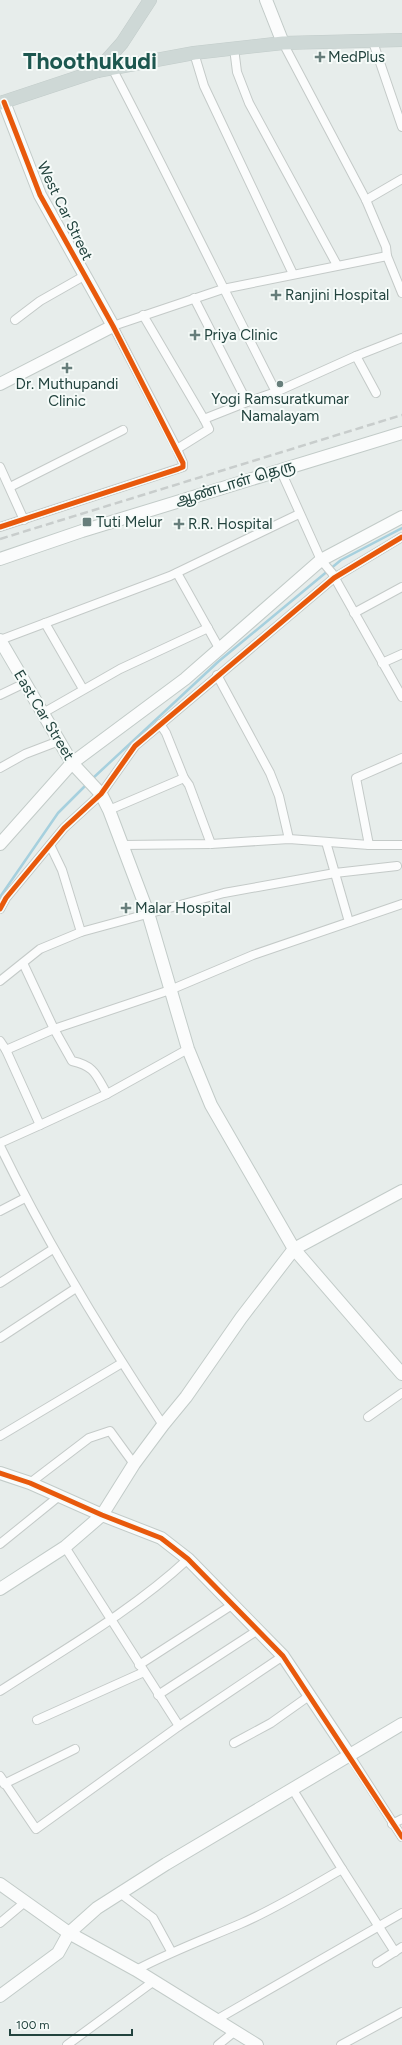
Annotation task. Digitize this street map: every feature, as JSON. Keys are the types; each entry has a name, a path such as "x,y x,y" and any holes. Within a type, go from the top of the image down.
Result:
{"main road":[{"path":"97,71 122,43 150,0"},
{"path":"2,102 97,71 194,53 283,43 373,42 402,40"}],"street":[{"path":"266,0 283,43 366,200 386,247 387,256 402,293"},
{"path":"373,42 402,128"},
{"path":"234,48 237,72 249,103 337,265"},
{"path":"194,53 204,86 293,274"},
{"path":"112,68 165,169 223,289 276,392"},
{"name":"West Car Street","path":"2,102 40,195 113,326"},
{"path":"366,200 402,179"},
{"path":"0,384 113,326 194,298 223,289 387,256"},
{"path":"15,320 40,301 84,276"},
{"path":"194,298 247,402"},
{"path":"143,315 209,429 177,449"},
{"path":"0,527 178,469 183,466 183,462 177,449 113,326"},
{"path":"204,419 276,392 356,356 402,338"},
{"path":"356,356 376,393"},
{"path":"10,488 123,430"},
{"name":"ஆண்டாள் தெரு","path":"0,559 82,531 402,433"},
{"path":"0,467 24,520"},
{"path":"280,470 299,514 323,562 333,575 402,697"},
{"path":"0,640 177,573 260,531 299,514"},
{"path":"0,844 75,766 185,678 323,562 402,517"},
{"path":"0,909 6,898 64,828 99,792 135,746 333,575 402,537"},
{"path":"177,573 219,648"},
{"path":"354,613 402,587"},
{"path":"45,623 83,689"},
{"path":"42,713 120,668 208,628"},
{"name":"East Car Street","path":"0,640 42,713 75,766 99,792 109,810 148,913 188,1049 211,1105 294,1249 402,1374"},
{"path":"382,663 402,654"},
{"path":"218,675 270,773 279,796 289,839"},
{"path":"0,695 25,683"},
{"path":"160,724 166,733 184,778 189,785 211,844"},
{"path":"0,768 25,754 59,740"},
{"path":"369,844 356,778 402,758"},
{"path":"109,810 184,778"},
{"path":"122,845 211,844 289,839 402,846"},
{"path":"326,842 349,922"},
{"path":"50,845 62,870 81,932"},
{"path":"0,981 40,949 81,932 224,893 335,873 397,866"},
{"path":"6,1050 54,1029 170,990 253,954 402,904"},
{"path":"23,963 54,1029 72,1061 87,1064 92,1068 107,1094"},
{"path":"0,1041 6,1050 40,1125"},
{"path":"163,1425 122,1363 53,1249 25,1198 0,1144 107,1094 188,1049"},
{"path":"0,1589 64,1547 102,1516 134,1464 186,1397 241,1318 294,1249 402,1192"},
{"path":"0,1211 25,1198"},
{"path":"0,1283 53,1249"},
{"path":"0,1338 76,1288"},
{"path":"0,1436 122,1363"},
{"path":"368,1417 402,1393"},
{"path":"30,1483 89,1438 110,1431 134,1464"},
{"path":"0,1474 30,1483 102,1516 161,1538 188,1559 283,1656 350,1756 392,1824 402,1837"},
{"path":"0,1544 58,1497"},
{"path":"64,1547 109,1620 179,1726"},
{"path":"0,1691 109,1620 154,1588 188,1559"},
{"path":"37,1720 141,1668 232,1605"},
{"path":"158,1694 258,1630"},
{"path":"75,1749 2,1780 36,1829 179,1726 283,1656"},
{"path":"234,1743 271,1722 309,1696"},
{"path":"0,1996 58,1953 69,1933 96,1908 402,1724"},
{"path":"293,1790 342,1869 379,1925 398,1950 377,1963"},
{"path":"392,1824 402,1819"},
{"path":"136,1970 171,1952 240,1924 274,1908 342,1869"},
{"path":"0,1884 69,1933 136,1970 257,2045"},
{"path":"120,1893 153,1918 171,1952"},
{"path":"0,1923 25,1902"},
{"path":"216,2020 402,1913"},
{"path":"67,2045 154,1981"},
{"path":"341,2045 402,2012"},
{"path":"218,2045 234,2032"}],"waterway":[{"path":"92,779 219,661 341,560 402,528"},
{"path":"0,897 58,813 87,784"}],"railway":[{"path":"0,539 402,415"}],"cycle path":[{"path":"0,527 183,467 183,463 113,326 40,195 4,102"},
{"path":"0,909 6,898 64,828 101,794 135,746 334,578 402,537"},
{"path":"0,1473 30,1483 102,1515 161,1538 188,1559 283,1656 402,1837"}],"place":[{"name":"MedPlus","path":"320,57"},
{"name":"Ranjini Hospital","path":"276,295"},
{"name":"Priya Clinic","path":"195,335"},
{"name":"Dr. Muthupandi Clinic","path":"67,368"},
{"name":"Yogi Ramsuratkumar Namalayam","path":"280,384"},
{"name":"Tuti Melur","path":"87,522"},
{"name":"R.R. Hospital","path":"179,524"},
{"name":"Malar Hospital","path":"126,908"}],"district":[{"name":"Thoothukudi","path":"90,61"}]}
